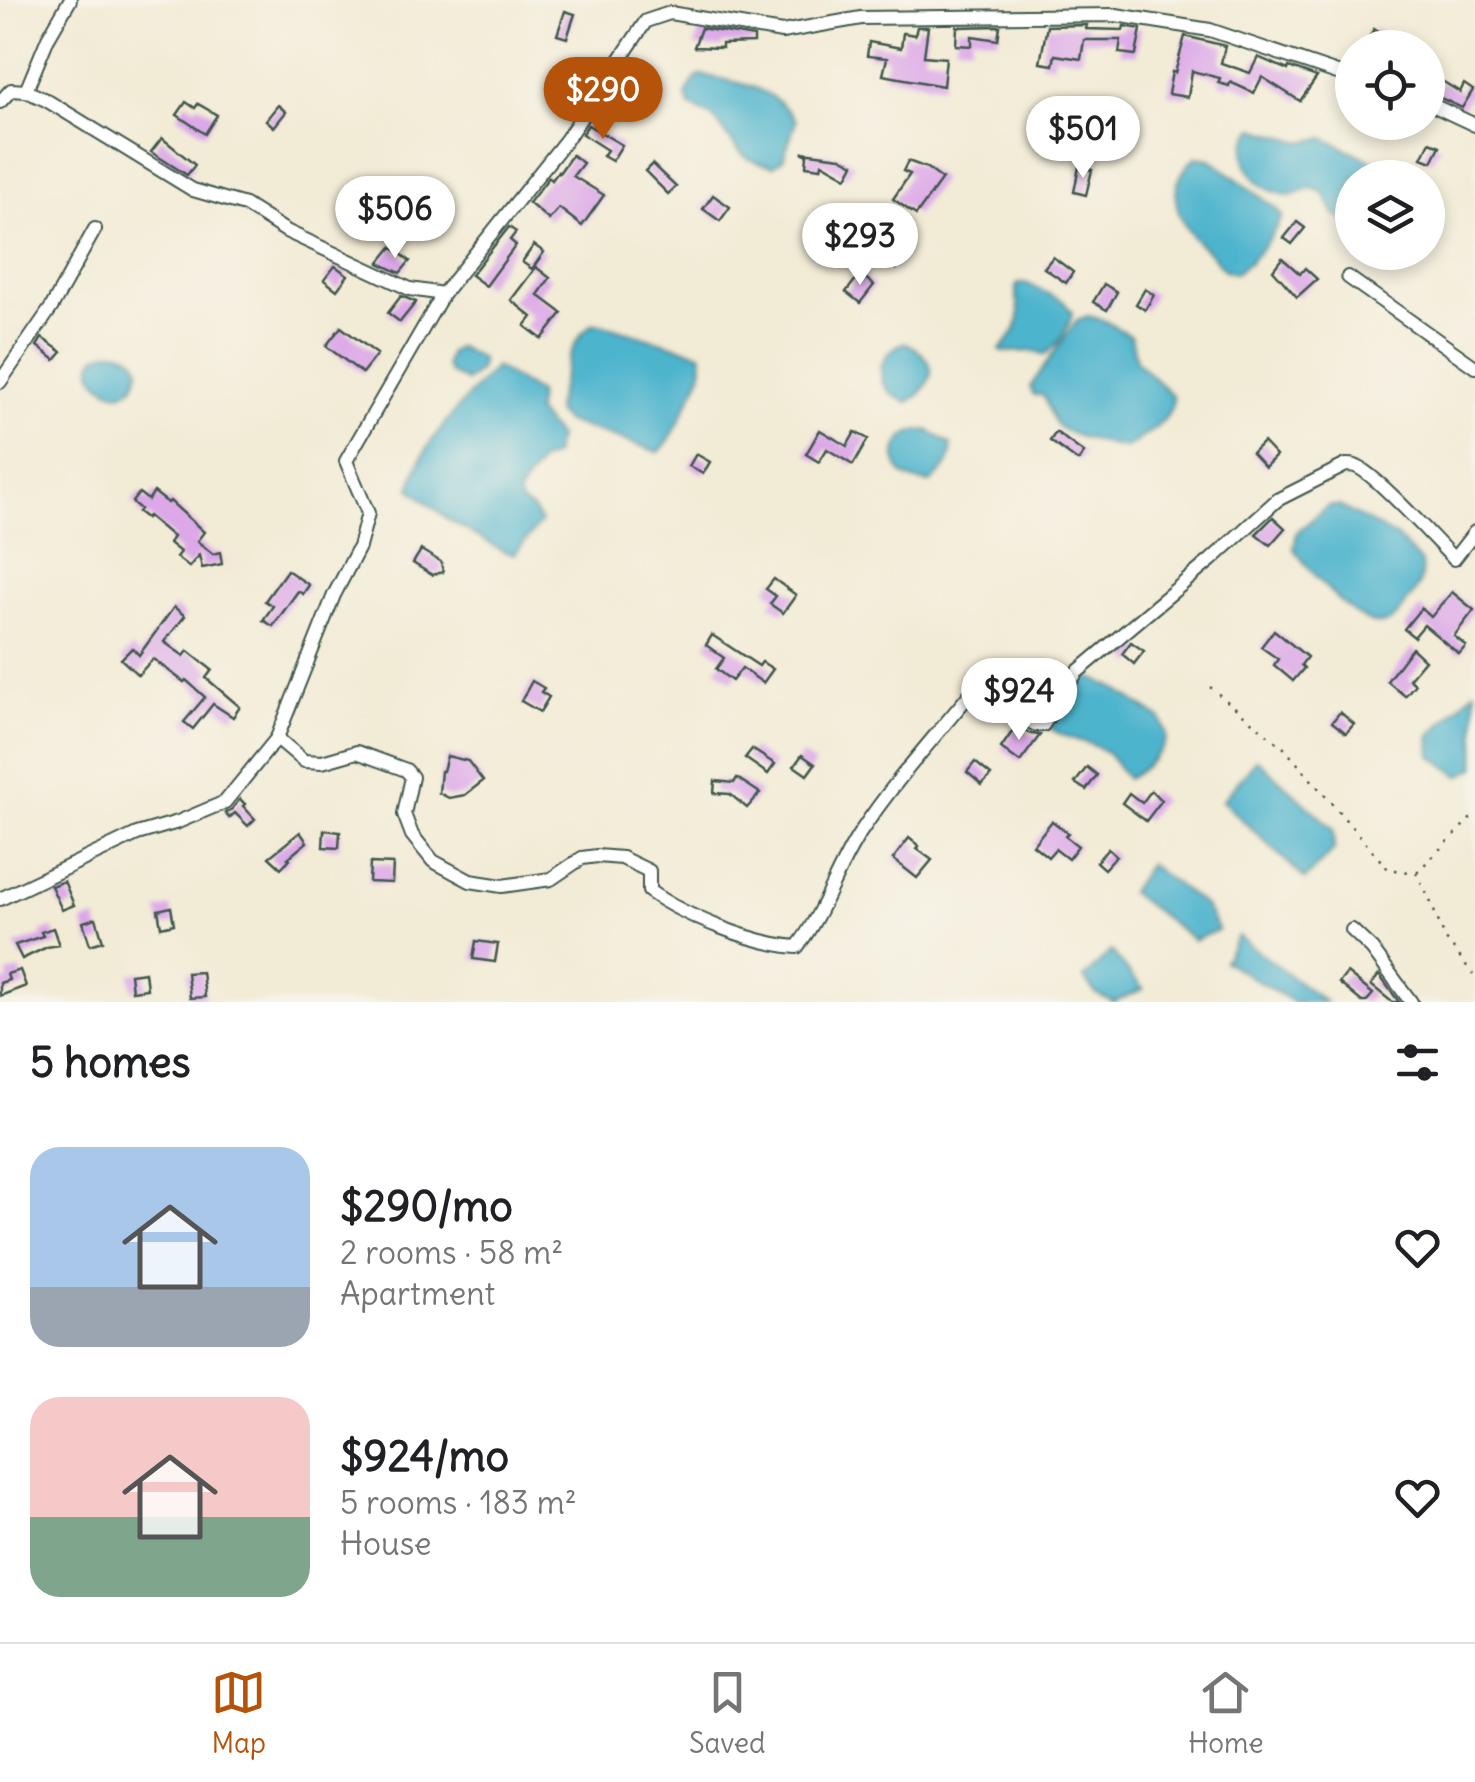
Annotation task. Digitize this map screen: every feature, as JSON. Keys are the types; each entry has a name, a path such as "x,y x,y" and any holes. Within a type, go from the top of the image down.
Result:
{"street":[{"path":"26,91 48,38 70,0"},
{"path":"0,899 138,834 225,802 277,738 334,595 359,547 368,513 346,461 444,294 566,140 646,21 670,13 782,32 861,18 1116,15 1210,30 1335,72"},
{"path":"0,102 11,90 26,91 193,190 245,205 286,231 410,289 444,294"},
{"path":"1445,112 1475,126"},
{"path":"0,382 51,308 95,229"},
{"path":"1348,277 1475,366"},
{"path":"277,738 304,761 322,762 357,752 406,770 412,777 404,814 412,835 433,861 470,880 502,886 551,879 582,858 622,858 650,871 649,891 661,900 728,930 796,946 812,926 846,857 880,804 970,694 975,692 1043,725 1076,673 1277,500 1346,465 1354,466 1366,472 1454,560 1475,532"},
{"path":"1352,930 1372,949 1411,1002"}],"path":[{"path":"1210,687 1284,748 1388,869 1416,873"},
{"path":"1416,873 1475,814"},
{"path":"1416,873 1444,938 1473,974"}],"water":[{"path":"701,75 754,88 787,109 796,121 783,159 774,166 753,161 734,146 714,119 689,105 686,95"},
{"path":"1255,128 1302,142 1324,138 1371,160 1335,160 1335,214 1324,194 1313,188 1291,196 1260,183 1246,161 1249,136"},
{"path":"1196,157 1210,159 1277,209 1282,217 1262,248 1236,273 1221,267 1193,237 1180,216 1177,186"},
{"path":"1026,283 1063,301 1072,312 1062,336 1044,355 1036,351 1000,350 1018,323 1017,285"},
{"path":"1088,316 1131,336 1136,361 1173,396 1164,420 1126,448 1062,429 1043,395 1034,395 1030,387 1077,320"},
{"path":"592,324 701,353 703,368 699,382 659,452 566,422 557,414 572,350"},
{"path":"903,343 919,351 931,369 925,388 908,402 889,391 881,374 886,357"},
{"path":"458,347 481,359 479,370 466,381 450,373 446,365 449,353"},
{"path":"113,351 129,355 139,367 134,384 125,392 113,391 94,376 92,366 97,357"},
{"path":"495,367 538,393 536,412 558,437 553,456 541,461 518,493 521,503 532,509 541,522 515,554 450,521 411,489 415,472 433,440"},
{"path":"928,430 951,445 948,462 930,483 905,476 896,459 905,436"},
{"path":"1328,506 1339,506 1397,537 1421,563 1416,591 1392,621 1377,624 1351,610 1323,585 1294,549 1297,532"},
{"path":"1089,677 1113,687 1161,719 1166,736 1162,748 1127,779 1105,752 1049,727 1064,698"},
{"path":"1475,690 1475,767 1460,776 1432,756 1430,736"},
{"path":"1257,759 1333,829 1334,850 1305,879 1222,801"},
{"path":"1149,864 1205,906 1218,930 1194,940 1130,892"},
{"path":"1238,936 1325,1002 1293,1002 1224,961"},
{"path":"1111,951 1143,989 1114,1002 1096,994 1084,978"}],"building":[{"path":"565,11 575,14 567,38 557,35"},
{"path":"1087,25 1086,29 1141,29 1136,55 1119,53 1121,40 1084,40 1081,59 1055,55 1053,65 1040,63 1047,26"},
{"path":"1000,26 998,40 972,36 972,46 956,45 957,27"},
{"path":"917,27 928,27 924,56 946,58 943,86 883,75 887,58 867,56 869,42 901,48 903,33 915,35"},
{"path":"701,28 754,37 754,43 694,47"},
{"path":"1185,36 1225,46 1221,63 1250,73 1258,57 1317,77 1300,101 1262,77 1254,93 1192,71 1188,97 1168,94"},
{"path":"651,75 661,81 646,105 636,99"},
{"path":"1445,83 1460,92 1464,84 1473,90 1462,108 1445,100"},
{"path":"186,102 217,115 205,134 177,115"},
{"path":"278,105 286,112 274,127 266,120"},
{"path":"588,125 622,145 612,161 603,156 607,150 582,134"},
{"path":"162,138 195,165 187,175 151,152"},
{"path":"1430,142 1440,146 1433,160 1422,158"},
{"path":"802,152 841,157 854,164 847,177 822,163 821,168 806,166 807,155"},
{"path":"572,155 583,163 573,176 604,195 582,226 559,208 549,220 529,203"},
{"path":"908,161 942,179 916,215 893,199 910,174 903,171"},
{"path":"652,164 676,187 668,194 645,171"},
{"path":"1079,167 1092,170 1086,195 1074,192"},
{"path":"713,195 730,207 720,221 703,209"},
{"path":"869,219 909,251 896,269 857,235"},
{"path":"1297,222 1305,228 1292,244 1284,238"},
{"path":"509,227 516,232 510,240 516,245 486,286 471,275"},
{"path":"534,245 544,252 532,269 522,262"},
{"path":"392,247 410,261 400,273 379,263"},
{"path":"1053,257 1073,272 1066,283 1044,268"},
{"path":"1282,258 1300,274 1305,268 1317,279 1297,297 1273,270"},
{"path":"335,266 348,275 337,290 324,280"},
{"path":"536,267 550,278 538,295 562,313 542,339 525,326 532,317 511,300"},
{"path":"860,274 874,285 860,303 846,292"},
{"path":"1104,284 1117,292 1107,310 1093,302"},
{"path":"1145,289 1154,295 1145,310 1136,304"},
{"path":"401,296 416,302 400,322 388,313"},
{"path":"341,327 377,354 362,373 326,346"},
{"path":"42,338 62,352 55,360 37,346"},
{"path":"820,430 847,446 855,432 868,439 853,465 827,449 819,462 806,454"},
{"path":"1056,432 1084,453 1078,461 1050,441"},
{"path":"1263,442 1276,456 1265,467 1252,453"},
{"path":"696,454 710,462 703,474 689,466"},
{"path":"154,492 204,532 197,541 213,554 220,552 222,564 202,568 199,555 189,567 176,557 180,552 169,543 173,537 138,512 140,509 132,502 139,493 148,500"},
{"path":"1273,517 1285,528 1270,545 1256,534"},
{"path":"421,550 441,562 443,572 432,575 413,563"},
{"path":"287,570 309,585 303,594 298,591 273,626 263,620 273,606 265,601"},
{"path":"774,579 796,595 783,613 770,604 776,596 766,589"},
{"path":"1452,592 1474,610 1454,636 1466,646 1459,654 1424,625 1414,637 1404,629 1421,608 1431,617"},
{"path":"174,607 185,616 164,642 184,656 188,651 212,670 206,678 240,707 233,717 213,704 193,729 184,722 205,697 153,659 138,675 121,659 132,648 139,655"},
{"path":"1274,630 1307,657 1293,681 1274,665 1278,659 1261,647"},
{"path":"712,635 759,666 762,662 773,669 763,683 742,668 732,681 716,669 724,658 706,645"},
{"path":"1131,642 1144,651 1134,664 1122,654"},
{"path":"1412,648 1425,660 1409,679 1415,684 1405,696 1387,681"},
{"path":"532,681 544,688 541,692 549,697 540,712 521,701"},
{"path":"1340,712 1354,724 1346,733 1332,722"},
{"path":"1016,726 1040,735 1020,762 1001,748"},
{"path":"752,749 775,764 768,774 745,758"},
{"path":"802,755 815,764 807,775 794,766"},
{"path":"447,756 468,761 483,781 465,795 449,798 439,793"},
{"path":"975,762 991,775 982,785 967,772"},
{"path":"1087,767 1097,775 1086,790 1075,783"},
{"path":"737,778 760,793 747,808 730,794 714,793 715,781 734,783"},
{"path":"1151,791 1162,800 1146,821 1122,803 1129,793 1142,803"},
{"path":"240,799 255,819 248,826 235,813 229,818 225,813"},
{"path":"1052,821 1078,846 1068,859 1055,849 1048,857 1033,845"},
{"path":"324,830 340,832 339,848 323,847"},
{"path":"300,832 307,842 281,868 269,857"},
{"path":"909,838 932,860 917,878 893,859"},
{"path":"1108,849 1116,856 1104,869 1096,862"},
{"path":"370,863 393,864 392,883 369,882"},
{"path":"64,881 74,905 62,910 51,886"},
{"path":"171,907 174,924 161,927 158,910"},
{"path":"96,918 103,941 90,945 83,922"},
{"path":"53,928 59,945 22,959 15,945 43,936 41,932"},
{"path":"476,941 498,944 495,962 473,959"},
{"path":"20,970 26,986 0,996 0,983 9,980 7,974"},
{"path":"145,972 147,989 132,991 130,974"},
{"path":"202,972 205,997 190,998 187,973"},
{"path":"1347,973 1373,994 1366,1002 1339,983"},
{"path":"1379,975 1399,1002 1392,1002 1371,985"}]}
